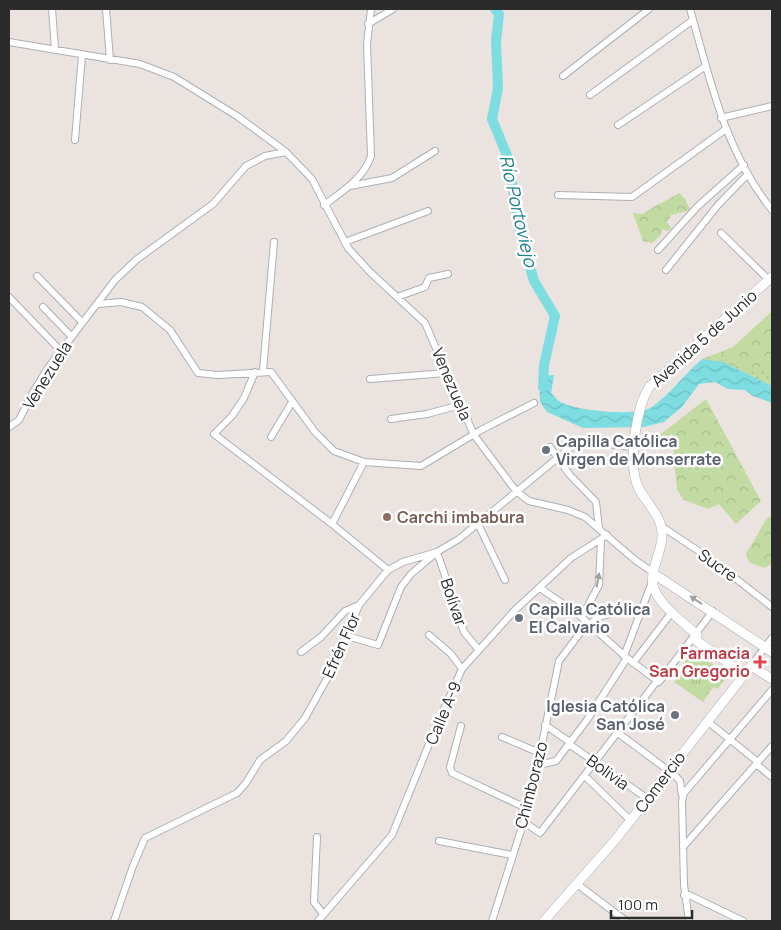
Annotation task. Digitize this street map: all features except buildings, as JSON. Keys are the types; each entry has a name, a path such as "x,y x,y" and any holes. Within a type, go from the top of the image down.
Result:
{"street":[{"path":"52,9 56,50"},
{"path":"106,9 110,60"},
{"path":"324,205 350,186 368,165 371,156 368,24 371,9"},
{"path":"368,24 393,9"},
{"path":"563,76 649,9"},
{"path":"690,9 721,118 748,174 772,210"},
{"path":"590,94 693,20"},
{"name":"Venezuela","path":"9,42 140,64 186,82 286,152 306,172 348,248 370,272 425,324 474,435 516,492 529,501 580,514 654,575 713,611 769,650"},
{"path":"76,140 82,55"},
{"path":"618,125 706,66"},
{"path":"721,118 772,106"},
{"path":"558,194 632,197 726,129"},
{"path":"350,186 392,178 435,151"},
{"name":"Venezuela","path":"9,427 19,420 33,392 71,336 115,280 136,260 213,204 246,166 265,156 286,152"},
{"path":"658,250 698,206 744,165"},
{"path":"666,270 718,205 748,174"},
{"path":"345,242 428,211"},
{"path":"721,233 771,278"},
{"path":"263,371 274,242"},
{"path":"397,297 425,287 429,278 448,274"},
{"path":"36,276 82,322"},
{"name":"Avenida 5 de Junio","path":"634,445 642,403 650,386 771,278"},
{"path":"9,297 61,351"},
{"path":"98,304 121,302 142,308 170,330 198,373 218,375 270,372 314,432 334,451 364,462 421,466 474,435 534,404"},
{"path":"43,307 71,336"},
{"path":"255,372 244,398 232,416 214,434 332,524 388,570"},
{"path":"370,379 446,373"},
{"path":"271,437 292,402"},
{"path":"391,420 427,414 460,405"},
{"name":"Efrén Flor","path":"114,921 135,859 145,838 237,794 246,784 260,760 286,741 305,718 333,668 359,605 388,570 403,562 437,552 478,524 571,447 582,443 634,445"},
{"path":"538,765 555,762 570,743 625,657 654,575 662,543 661,526 634,477 634,445"},
{"path":"550,447 557,458 596,502 599,528"},
{"path":"332,524 364,462"},
{"path":"478,524 505,580"},
{"name":"Sucre","path":"661,526 751,588 772,607"},
{"name":"Calle A-9","path":"318,921 395,829 436,727 462,669 478,649 571,558 591,546 601,543 607,535"},
{"path":"580,633 582,623 580,616 599,585 601,543"},
{"path":"347,636 378,645 401,587 411,574 437,552"},
{"name":"Bolívar","path":"437,552 464,632 478,649"},
{"path":"654,575 656,594 672,612 695,637 744,674"},
{"path":"540,588 580,616 625,657 658,682"},
{"path":"301,652 321,637 344,611 359,605"},
{"name":"Chimborazo","path":"492,921 528,809 557,665 580,633 589,624 610,613 642,611"},
{"path":"524,822 540,833 695,637 713,611"},
{"path":"633,663 672,612"},
{"path":"429,634 451,654 462,669"},
{"name":"Comercio","path":"544,921 631,822 707,720 751,666 769,650 772,638"},
{"path":"751,666 772,679"},
{"path":"682,801 689,785 772,690"},
{"path":"707,720 731,739 772,777"},
{"name":"Bolivia","path":"545,725 648,800"},
{"path":"461,726 450,767 452,773 528,809"},
{"path":"618,733 689,785"},
{"path":"502,737 540,753"},
{"path":"683,847 772,746"},
{"path":"669,770 680,780 684,895 689,921"},
{"path":"585,776 631,822"},
{"path":"682,836 693,835"},
{"path":"317,837 314,902 317,909 324,914"},
{"path":"440,841 512,855"},
{"path":"577,885 626,921"},
{"path":"684,895 689,895 743,921"}],"green space":[{"path":"679,193 685,199 690,210 671,215 667,223 672,228 667,231 662,229 661,235 652,243 643,241 633,213 642,214"},
{"path":"772,311 772,386 723,362 702,359 733,347"},
{"path":"768,315 772,318 772,373 702,359 727,354"},
{"path":"706,399 761,501 736,524 719,504 708,509 684,500 677,490 672,434 648,444"},
{"path":"772,516 772,564 764,568 749,562 746,554 767,518"},
{"path":"692,651 728,674 718,689 713,687 703,702 674,682 685,668 682,665"}],"water":[{"path":"702,359 723,362 772,386 772,403 753,396 745,390 728,389 715,382 699,384 682,407 664,422 644,427 583,428 547,412 540,402 539,376 554,375 551,393 566,405 605,412 645,410 659,402"}],"waterway":[{"name":"Río Portoviejo","path":"495,9 499,14 496,41 498,88 492,119 508,158 520,233 534,281 555,316 544,365 543,387"}],"place":[{"name":"Capilla Católica Virgen de Monserrate","path":"546,450"},
{"name":"Carchi imbabura","path":"387,517"},
{"name":"Capilla Católica El Calvario","path":"519,618"},
{"name":"Farmacia San Gregorio","path":"760,662"},
{"name":"Iglesia Católica San José","path":"675,715"}]}
